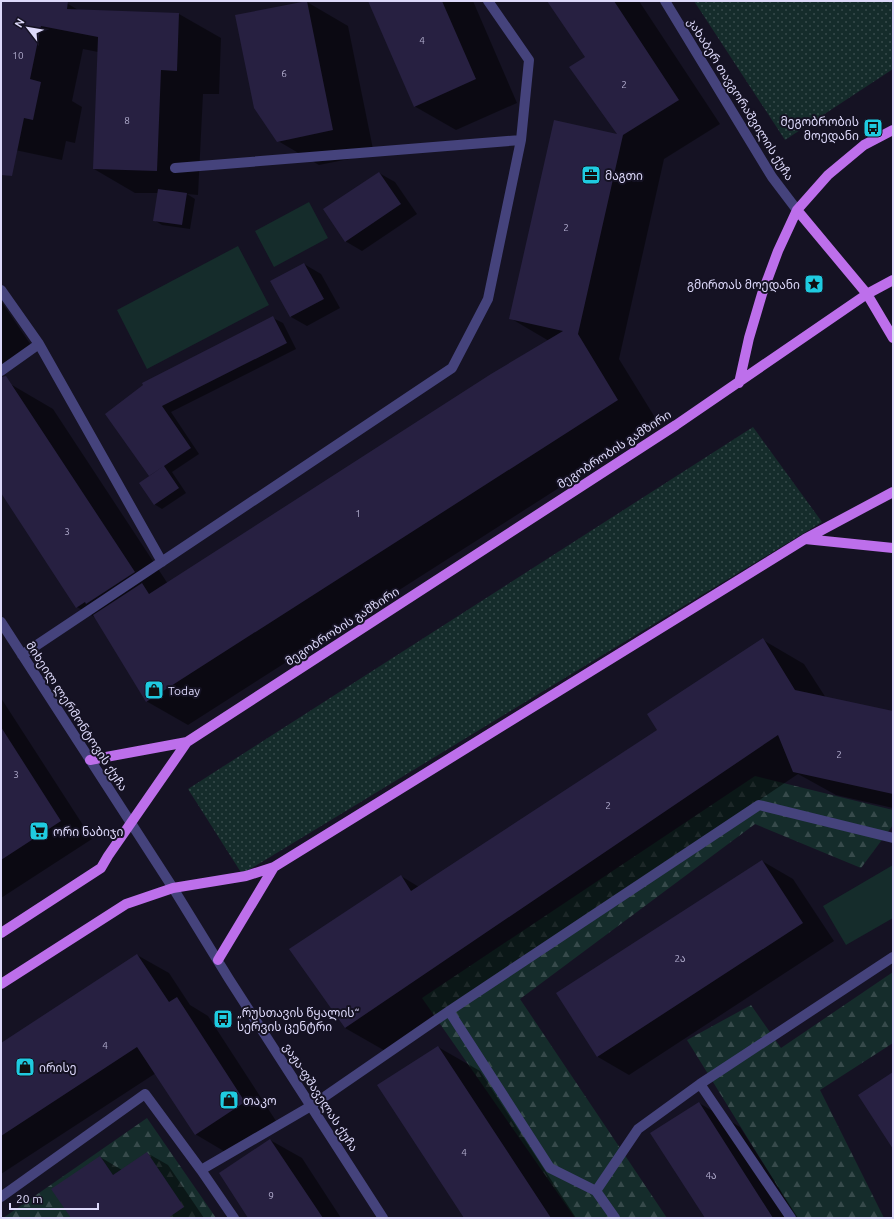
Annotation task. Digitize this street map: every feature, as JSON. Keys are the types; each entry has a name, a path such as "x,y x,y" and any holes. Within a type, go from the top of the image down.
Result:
{"main road":[{"path":"739,382 749,338 762,294 778,251 797,210 828,174 864,145 893,130"},
{"path":"797,210 867,294 893,338"},
{"path":"739,382 867,294 893,280"},
{"name":"მეგობრობის გამზირი","path":"1,933 101,868 187,742 739,382"},
{"path":"1,984 126,904 173,888 246,876 274,867 805,539 893,492"},
{"path":"805,539 893,548"},
{"path":"90,760 187,742"},
{"path":"218,960 274,867"}],"street":[{"path":"22,655 452,368 488,299 521,140 528,60 488,1"},
{"name":"კახაბერ თავგორაშვილის ქუჩა","path":"665,1 772,177 797,210"},
{"path":"175,168 521,140"},
{"path":"1,290 38,344 162,562"},
{"path":"1,371 38,344"},
{"name":"მიხეილ ლერმონტოვის ქუჩა","path":"1,622 173,888"},
{"path":"201,1170 311,1106 449,1011 759,805 893,838"},
{"name":"ვაჟა-ფშაველას ქუჩა","path":"173,888 383,1218"},
{"path":"596,1191 638,1129 700,1084 893,957"},
{"path":"449,1011 550,1168 596,1191 615,1218"},
{"path":"700,1084 791,1218"},
{"path":"1,1197 145,1094 234,1218"}],"green space":[{"path":"694,1 893,1 893,69 785,140"},
{"path":"309,202 328,238 274,267 255,231"},
{"path":"238,246 269,305 147,369 117,310"},
{"path":"753,427 822,522 242,874 188,789"},
{"path":"755,776 893,810 893,825 861,868 755,824 520,999 667,1218 575,1218 422,998"},
{"path":"893,865 893,918 846,945 823,906"},
{"path":"893,972 893,1043 820,1090 884,1218 797,1218 687,1040 751,1005 781,1048"},
{"path":"147,1118 216,1218 3,1218"}],"building":[{"path":"1,1 68,1 67,9 179,13 177,71 161,70 157,171 93,169 98,37 41,26 30,79 41,82 33,120 24,118 12,176 1,175"},
{"path":"307,1 333,130 277,142 254,108 235,15"},
{"path":"368,1 442,1 476,79 414,107"},
{"path":"547,1 614,1 679,100 623,135 578,334 618,400 146,702 93,615 142,583 149,594 491,374 563,331 509,319 554,120 617,134 569,67 585,57"},
{"path":"379,172 401,204 345,242 323,209"},
{"path":"158,189 187,193 182,225 153,221"},
{"path":"304,263 324,299 290,317 270,281"},
{"path":"273,316 287,343 162,406 191,448 149,476 105,414 143,385 142,383"},
{"path":"6,376 135,572 86,604 85,602 76,608 1,493 1,377"},
{"path":"164,466 179,488 154,505 139,483"},
{"path":"763,638 795,690 893,711 893,794 793,772 778,735 345,1028 289,949 401,875 411,891 657,730 647,714"},
{"path":"1,727 61,821 1,860"},
{"path":"762,860 803,923 597,1057 556,993"},
{"path":"137,954 169,1002 177,997 245,1102 195,1135 137,1047 1,1136 1,1043"},
{"path":"438,1046 551,1218 464,1218 377,1085"},
{"path":"893,1072 893,1149 858,1095"},
{"path":"699,1102 773,1218 705,1218 650,1133"},
{"path":"270,1139 323,1218 248,1218 219,1173"},
{"path":"147,1152 184,1207 168,1218 71,1218 51,1189 100,1156 113,1175"}],"place":[{"name":"მეგობრობის მოედანი","path":"873,128"},
{"name":"მაგთი","path":"591,175"},
{"name":"გმირთას მოედანი","path":"814,284"},
{"name":"Today","path":"154,690"},
{"name":"ორი ნაბიჯი","path":"39,831"},
{"name":"„რუსთავის წყალის“ სერვის ცენტრი","path":"223,1019"},
{"name":"ირისე","path":"25,1067"},
{"name":"თაკო","path":"229,1100"}]}
